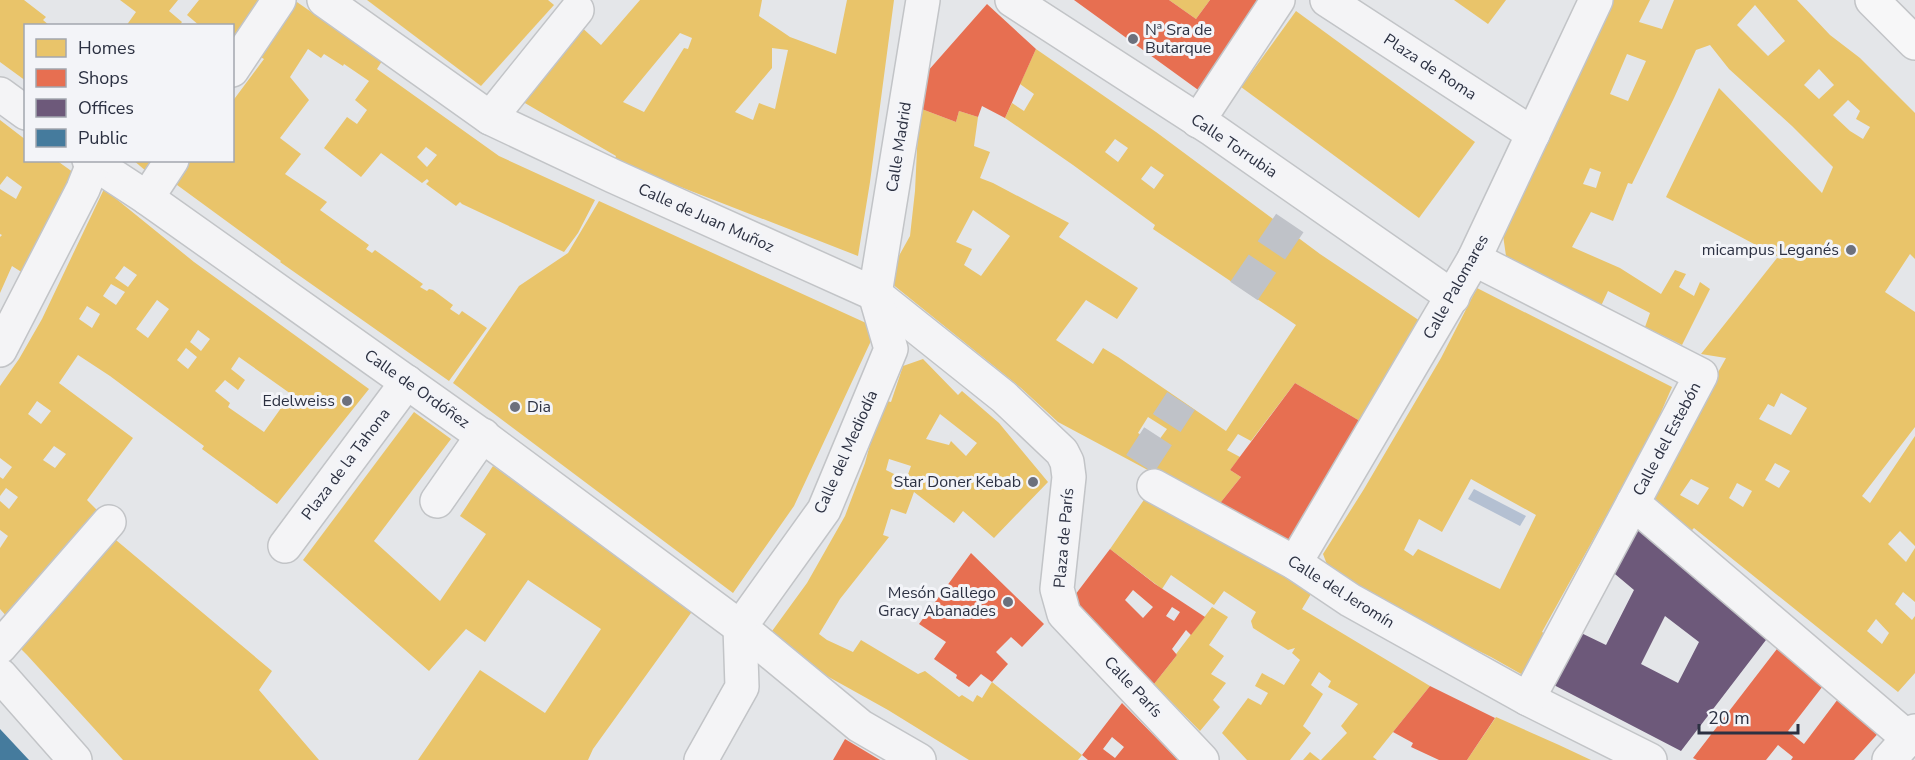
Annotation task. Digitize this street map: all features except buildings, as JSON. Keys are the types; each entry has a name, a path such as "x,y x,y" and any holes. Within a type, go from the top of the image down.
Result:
{"main road":[{"path":"1872,0 1915,43"}],"street":[{"path":"234,66 279,0"},
{"name":"Calle de Juan Muñoz","path":"324,0 490,118 875,294 1004,397 1062,453 1067,462"},
{"name":"Calle Madrid","path":"875,294 923,0"},
{"name":"Calle Torrubia","path":"1012,0 1213,130 1453,297"},
{"path":"1198,121 1278,0"},
{"name":"Plaza de Roma","path":"1327,0 1533,134"},
{"name":"Calle Palomares","path":"1295,563 1474,259 1596,0"},
{"path":"490,118 577,10"},
{"path":"0,94 24,112"},
{"path":"0,350 83,189 91,162"},
{"name":"Calle de Ordóñez","path":"91,162 147,198 483,435 740,627 860,726 919,760"},
{"path":"147,198 171,162"},
{"name":"Calle del Estebón","path":"1474,259 1701,375 1633,503 1904,743"},
{"name":"Calle del Mediodía","path":"740,627 824,510 887,359 891,349 875,294"},
{"name":"Plaza de la Tahona","path":"285,546 407,382"},
{"path":"437,501 483,435"},
{"name":"Plaza de París","path":"1064,614 1057,589 1069,477 1067,462"},
{"name":"Calle del Jeromín","path":"1154,486 1295,563 1350,600 1528,699 1650,760"},
{"path":"1528,699 1633,503"},
{"path":"0,647 109,522"},
{"name":"Calle París","path":"1064,614 1202,760"},
{"path":"700,760 742,687 740,627"},
{"path":"0,675 75,760"}],"water":[{"path":"1474,489 1526,516 1520,526 1468,499"}],"tunnel":[{"path":"1244,291 1308,196"},
{"path":"1140,464 1181,401"}],"place":[{"name":"Nª Sra de Butarque","path":"1133,39"},
{"name":"micampus Leganés","path":"1851,250"},
{"name":"Edelweiss","path":"347,401"},
{"name":"Dia","path":"515,407"},
{"name":"Star Doner Kebab","path":"1033,482"},
{"name":"Mesón Gallego Gracy Abanades","path":"1008,602"}]}
